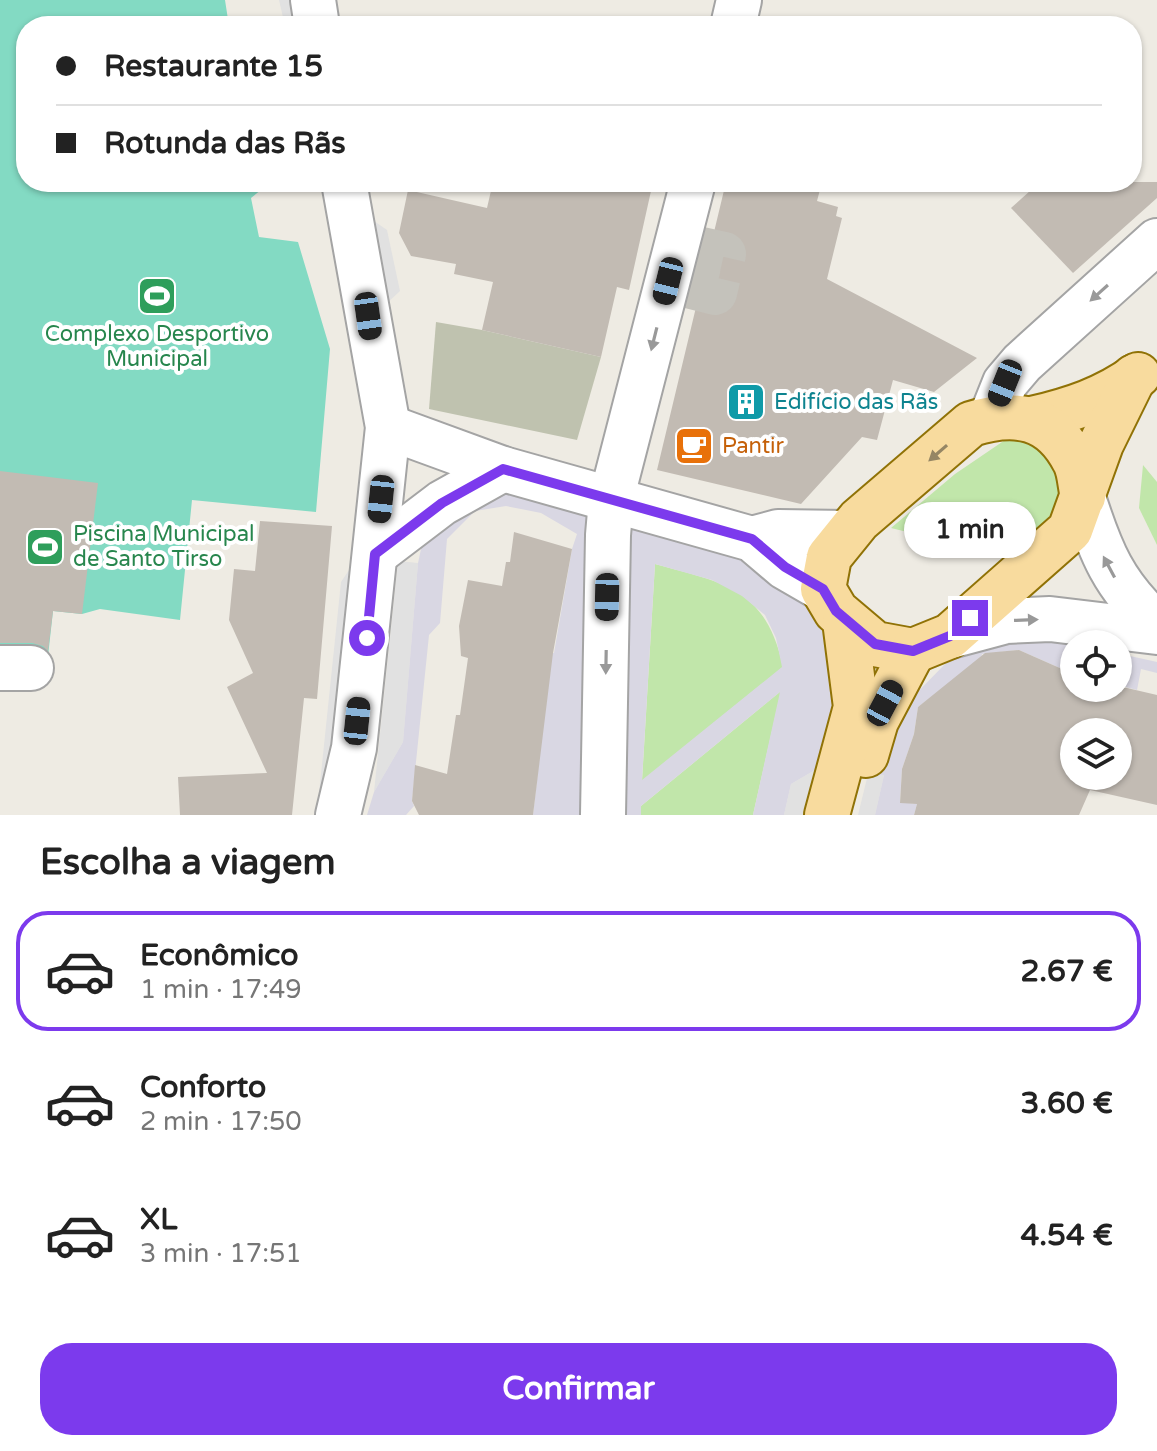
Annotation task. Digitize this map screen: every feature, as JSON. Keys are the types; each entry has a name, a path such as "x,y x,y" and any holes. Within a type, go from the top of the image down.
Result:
{"main road":[{"path":"827,815 856,707 834,605 829,557 847,533 971,424 1076,409 1146,370"},
{"path":"850,815 876,721 931,643 1070,530 1101,444 1146,370"},
{"path":"1011,418 1056,433 1076,462 1083,497"},
{"path":"834,605 875,644 931,643"}],"street":[{"path":"338,815 354,748 388,427 346,192"},
{"path":"603,815 611,500 683,264 692,192"},
{"path":"1011,418 1005,383 1022,363 1157,241"},
{"path":"388,427 503,469 752,539 834,605"},
{"path":"375,554 442,503 503,469"},
{"path":"1083,497 1099,548 1112,574 1129,597 1157,624"},
{"path":"752,539 778,532 847,533"},
{"path":"931,643 1006,621 1050,619 1157,632"}],"shaded area":[{"path":"279,0 294,0 297,16 283,16"},
{"path":"371,219 387,230 400,291 386,304"},
{"path":"436,322 601,357 577,440 429,409"},
{"path":"508,492 749,553 814,609 831,657 837,695 827,763 791,784 784,815 753,815 780,692 641,806 641,815 533,815 542,734 505,647 554,653 577,534 541,513 506,506 475,511 447,539 440,623 429,635 412,801 414,806 406,815 367,815 374,792 403,742 418,563 423,540 449,510","holes":["655,564 712,580 742,596 765,615 776,638 782,667 642,780"]},
{"path":"363,549 337,795 319,793 341,582"},
{"path":"398,561 418,563 403,742 374,792"},
{"path":"1015,633 1060,635 1060,668 1019,650 982,654 980,666 955,679 918,707 914,734 902,769 900,802 917,804 914,815 875,815 884,775 868,774 902,708 947,662"},
{"path":"1132,656 1157,662 1157,673 1141,669 1137,690 1132,689"},
{"path":"827,763 816,815 784,815 791,784"},
{"path":"868,774 884,775 875,815 858,815"}],"green space":[{"name":"Complexo Desportivo Municipal","path":"0,0 225,0 227,16 16,16 16,192 258,192 251,198 259,237 298,242 330,349 316,512 192,500 180,620 100,609 82,614 53,611 48,656 0,656"},
{"path":"1005,440 1024,442 1042,454 1055,472 1059,494 1057,504 1046,520 1004,556 891,528 955,474"},
{"path":"1143,465 1157,482 1157,545 1139,508"},
{"path":"655,564 721,584 753,605 766,620 783,667 642,781"},
{"path":"781,691 753,815 641,815 641,806"}],"building":[{"path":"1142,182 1157,182 1157,198 1073,273 1011,208 1029,192 1142,192"},
{"path":"408,192 487,208 491,192 651,192 629,290 617,287 601,357 482,330 493,282 454,274 456,264 411,256 399,233"},
{"path":"724,192 819,192 817,201 838,207 836,216 842,218 827,279 977,358 934,392 893,380 877,440 862,437 801,504 657,470"},
{"name":"Piscina Municipal de Santo Tirso","path":"0,471 98,483 82,614 53,611 48,651 32,643 0,643"},
{"path":"260,521 332,526 317,699 304,698 292,815 180,815 178,777 267,773 227,687 253,673 229,620 234,569 255,571"},
{"path":"514,532 572,549 553,653 533,815 419,815 412,801 415,765 447,774 456,715 460,715 468,658 461,656 459,626 468,580 502,586 506,562 510,562"},
{"path":"1019,650 1060,668 1060,702 1132,702 1132,689 1157,695 1157,805 1090,790 1079,815 914,815 917,804 900,803 902,769 914,734 918,707 985,653"}],"tunnel":[{"path":"687,286 715,293 724,254 697,248"}],"place":[{"name":"Complexo Desportivo Municipal","path":"157,296"},
{"name":"Edifício das Rãs","path":"746,402"},
{"name":"Pantir","path":"694,446"},
{"name":"Piscina Municipal de Santo Tirso","path":"45,547"}],"route":[{"path":"367,638 375,554 442,503 503,469 752,539 785,567 823,589 845,621 875,644 913,651 950,636 970,618"}]}
